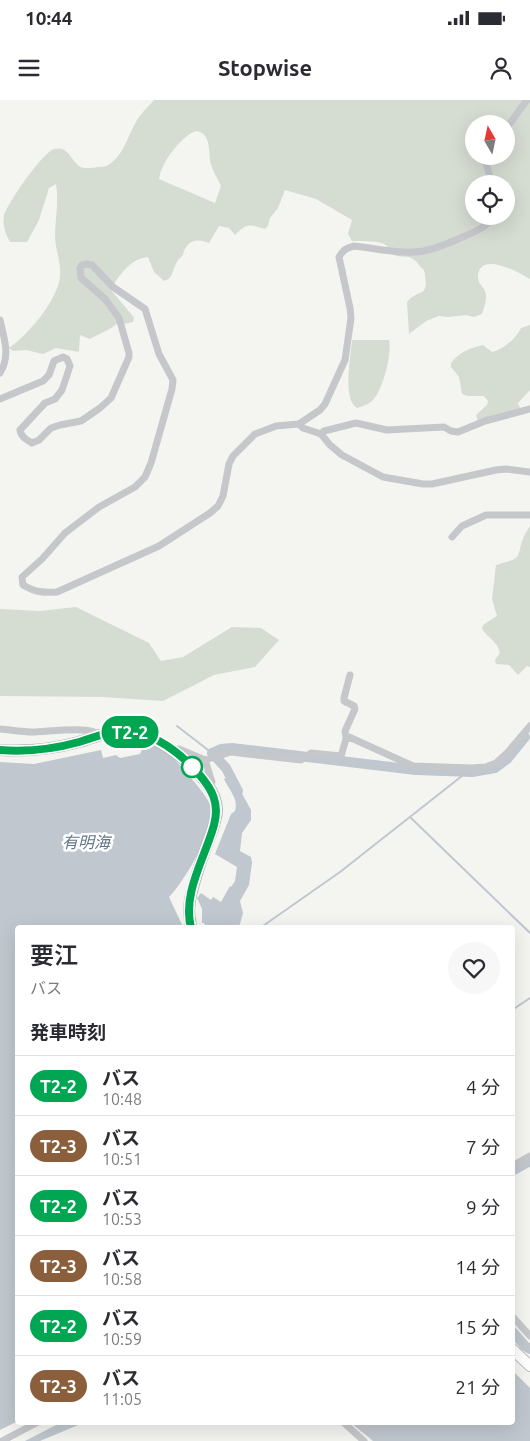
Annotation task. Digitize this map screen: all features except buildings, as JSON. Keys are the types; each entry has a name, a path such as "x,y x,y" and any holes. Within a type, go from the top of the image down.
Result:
{"highway":[{"path":"0,750 31,750 79,742 120,731 137,733 159,741 195,770 209,786 215,798 216,816 192,890 189,911 191,925"},
{"path":"515,1352 530,1366"}],"street":[{"path":"515,117 527,100"},
{"path":"0,399 38,384 49,375 54,361 63,357 67,359 70,366 62,390 55,399 45,403 20,430 21,434 32,443 39,440 51,428 81,421 111,398 127,363 129,353 119,318 114,309 81,278 80,268 82,265 87,264 92,266 113,287 145,309 159,354 173,380 151,463 145,477 135,487 99,507 65,533 42,559 22,577 23,585 33,591 56,592 168,542 218,506 223,496 232,456 249,440 256,434 276,426 299,424 320,410 325,404 345,360 351,318 339,257 342,252 354,246 410,252 424,251 441,246 478,230 485,225"},
{"path":"0,320 6,348 6,361 0,373"},
{"path":"321,434 324,431 356,423 387,430 444,427 458,432 485,421 530,409"},
{"path":"299,424 303,428 321,434 342,455 383,478 432,484 496,470 506,469 530,472"},
{"path":"452,538 462,526 486,515 530,515"},
{"path":"172,750 179,749 207,759 226,752 302,760 311,753 341,756 346,737 345,731 355,709 354,706 344,701 350,675"},
{"path":"346,737 413,766 472,768 486,767 502,758 530,726"},
{"path":"0,729 32,732 86,730 100,735"},
{"path":"207,759 212,782 209,786"},
{"path":"515,1164 530,1156"},
{"path":"515,1319 530,1336"},
{"path":"2,1441 32,1425"},
{"path":"346,1425 364,1441"}],"shaded area":[{"path":"154,100 530,100 530,279 500,265 485,265 480,269 478,277 486,294 482,314 474,317 466,315 439,316 426,321 409,334 407,302 422,292 426,286 424,270 411,258 394,255 384,244 370,241 352,241 348,234 352,220 316,199 285,190 278,208 270,218 265,229 246,226 235,235 229,228 219,226 209,243 196,241 187,246 167,280 164,281 154,272 148,257 131,264 117,279 111,290 132,315 134,318 133,322 116,324 90,339 80,335 79,352 56,348 43,354 26,350 13,351 9,348 25,335 41,316 54,296 58,285 60,271 55,238 56,184 49,188 39,220 27,242 10,242 6,233 4,216 11,201 42,159 54,149 63,149 83,168 104,167 114,161 142,113","holes":["196,131 205,135 207,139 212,167 221,186 215,203 159,179 164,165 178,144"]},
{"path":"530,325 530,390 518,403 521,410 478,422 476,415 487,405 488,401 484,396 462,394 459,377 451,367 451,363 461,353 478,346 483,345 492,352 500,349 513,340 521,328"},
{"path":"352,340 389,340 390,346 386,372 380,389 370,402 357,408 352,403 349,387"},
{"path":"530,525 530,667 527,666 518,675 509,665 496,664 495,660 500,653 499,649 482,629 483,625 497,616 492,599 496,565 518,556 524,536"},
{"path":"76,607 149,643 161,661 183,657 232,627 261,628 279,640 255,667 214,675 163,701 103,697 0,696 0,609 40,611"}],"water":[{"name":"有明海","path":"145,742 161,747 194,782 203,793 211,808 208,829 197,855 183,880 169,897 182,925 15,925 15,1422 0,1430 0,762 34,764 101,750 103,758 116,755 120,758 140,754"},
{"path":"226,778 231,781 234,779 251,810 251,820 242,833 240,851 251,857 252,863 249,885 240,901 243,913 240,925 205,925 202,923 202,909 197,898 201,893 211,900 213,897 221,902 235,881 237,867 215,854 231,814 235,811 236,807 235,799 224,779"},
{"path":"515,1373 530,1388 530,1441 373,1441 353,1425 515,1425"},
{"path":"56,1425 78,1425 40,1441 25,1441"}],"waterway":[{"path":"177,726 212,753"},
{"path":"238,791 226,768 212,753 221,749 232,748 416,770 472,772 495,768 507,759 525,737"},
{"path":"264,925 340,872 467,772"},
{"path":"411,818 530,933"},
{"path":"515,1008 530,998"},
{"path":"515,1169 530,1161"},
{"path":"515,1334 530,1349"}],"bus line":[{"name":"T2-2","path":"0,750 31,750 54,747 79,742 110,732 128,731 159,741 182,757 209,786 215,798 217,808 214,826 192,890 189,911 190,925"}]}
